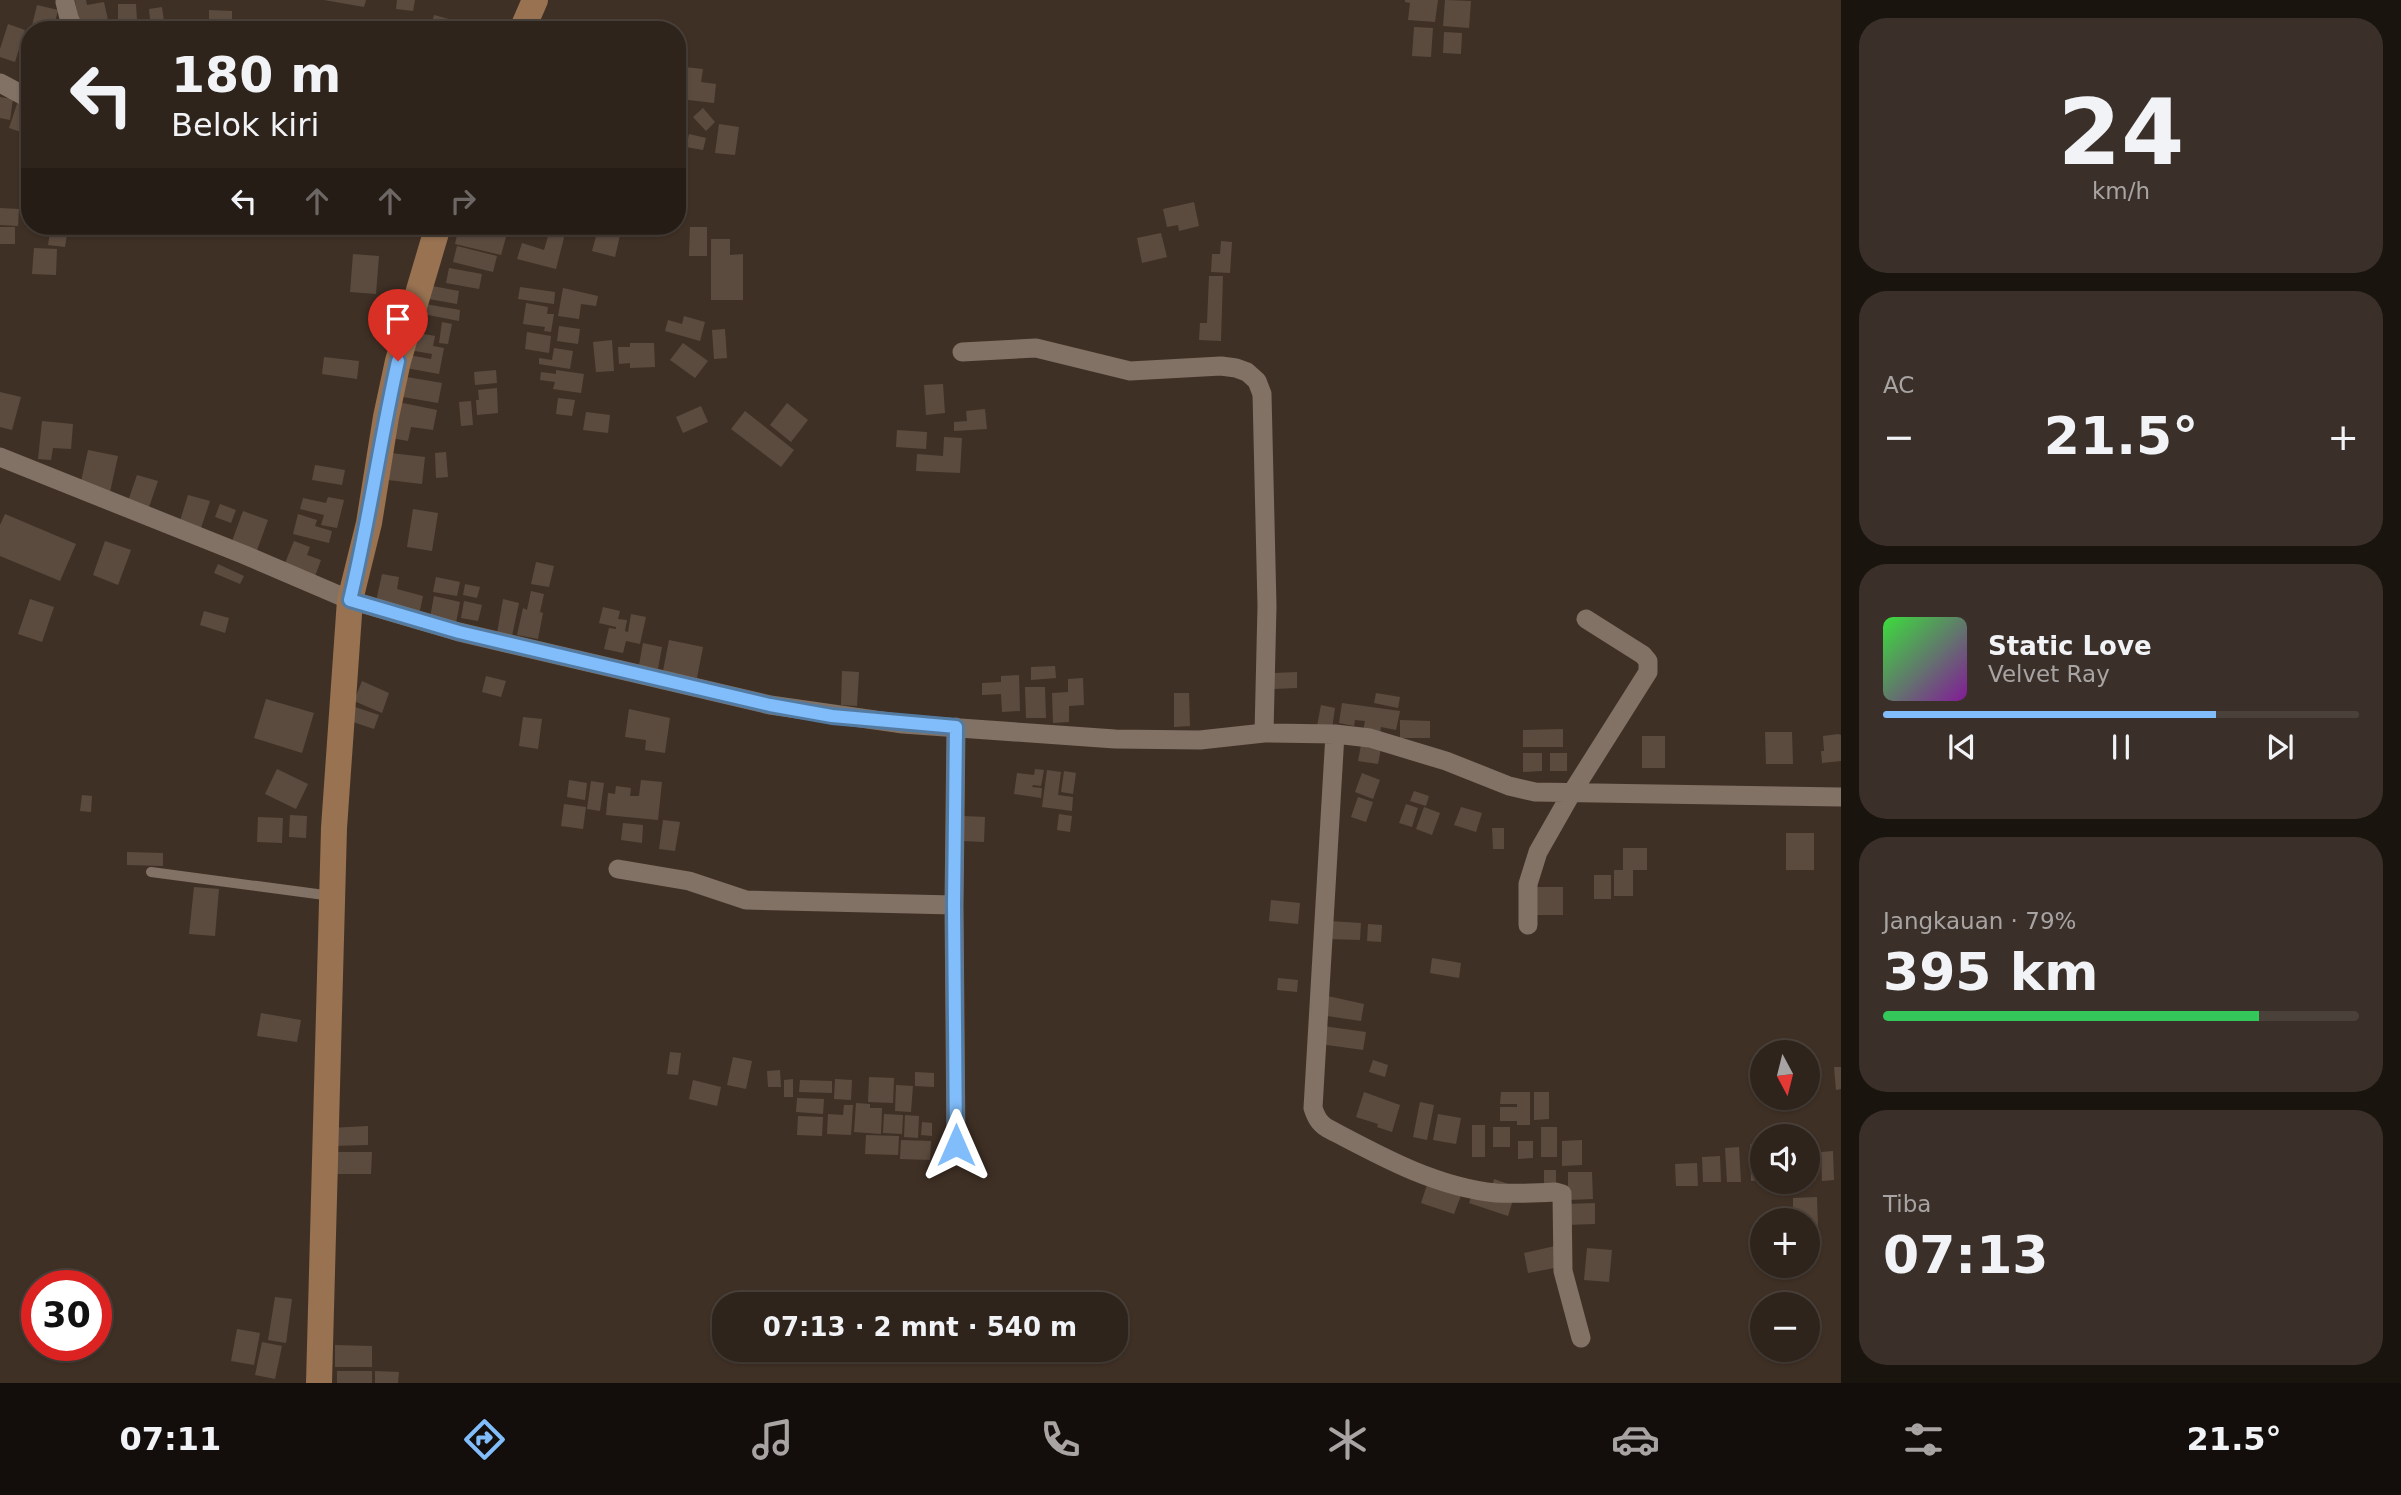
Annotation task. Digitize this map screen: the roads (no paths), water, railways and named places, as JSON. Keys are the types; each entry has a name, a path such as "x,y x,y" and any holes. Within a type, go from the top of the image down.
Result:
{"main road":[{"path":"526,21 535,0"},
{"path":"319,1383 334,828 350,600 369,523 398,361 435,235"}],"street":[{"path":"65,2 70,21"},
{"path":"0,83 21,94"},
{"path":"962,352 1036,348 1130,371 1221,366 1247,372 1257,382 1262,394 1267,606 1264,733"},
{"path":"0,457 350,600 459,632 770,705 832,716 1115,739 1200,740 1264,733 1335,734 1370,738 1446,761 1509,786 1535,792 1841,796"},
{"path":"1528,925 1527,894 1534,861 1571,794 1645,678 1649,664 1643,655 1586,618"},
{"path":"956,727 956,1145"},
{"path":"1335,734 1319,990 1313,1108 1315,1116 1327,1128 1429,1177 1498,1193 1561,1193 1563,1271 1581,1338"},
{"path":"618,869 690,881 746,900 954,905"}],"lane":[{"path":"151,872 332,896"}]}
